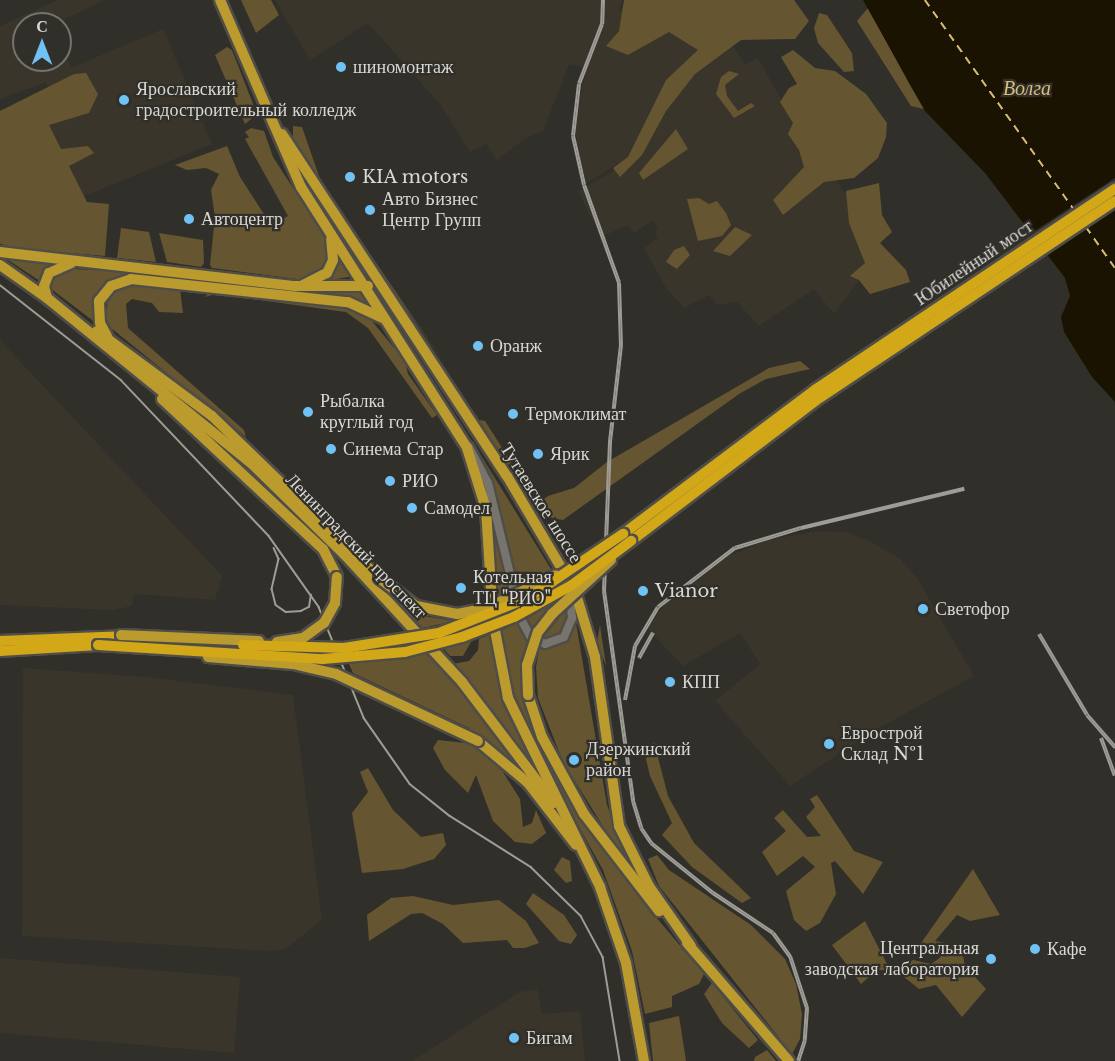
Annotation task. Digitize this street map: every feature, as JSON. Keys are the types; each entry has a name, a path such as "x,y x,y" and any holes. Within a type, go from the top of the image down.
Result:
{"highway":[{"name":"Юбилейный мост","path":"854,369 1115,189"},
{"name":"Юбилейный мост","path":"854,369 1115,201"},
{"path":"0,651 98,645 322,659 405,652 462,637 514,617 572,585 854,369"},
{"path":"0,641 122,635 301,648 404,641 458,627 511,606 597,554 730,451 854,369"}],"main road":[{"name":"Тутаевское шоссе","path":"220,0 301,187 461,434 486,509 493,620 508,698 590,865"},
{"name":"Тутаевское шоссе","path":"277,132 507,476 564,569 575,591 595,657 620,826 649,886 691,946"},
{"path":"295,286 327,273 333,260 330,233"},
{"path":"0,252 199,279 295,286 364,285 388,300"},
{"path":"46,298 44,286 49,273 78,261"},
{"name":"Ленинградский проспект","path":"0,265 110,340 212,416 379,578 416,606 441,614 465,614 513,597 597,554"},
{"path":"110,340 100,323 99,301 111,286 142,273"},
{"path":"199,279 363,305 386,320"},
{"name":"Ленинградский проспект","path":"46,298 251,463 435,650 508,739 553,801 590,865"},
{"path":"117,356 302,528 327,554 337,577 337,595 329,617 315,632 296,640 122,635"},
{"path":"631,541 552,614 538,632 527,665 528,695 542,737 584,814 630,877 789,1061"},
{"path":"98,645 321,670 424,712 478,741 528,783 590,865 626,963 644,1061"}],"street":[{"path":"461,434 488,483 524,627 539,642 558,641 571,626 572,610 564,569"}],"shaded area":[{"name":"Ярославский градостроительный колледж","path":"58,0 105,0 72,16 72,12 31,12"},
{"path":"241,0 271,0 279,15 256,33"},
{"path":"275,0 622,0 619,10 626,14 610,47 628,55 669,32 724,53 733,46 745,65 758,58 781,99 857,211 874,261 834,314 814,289 759,326 737,302 717,305 709,295 684,308 666,288 644,248 658,238 654,232 658,229 653,220 634,233 628,225 601,237 578,191 617,169 624,160 586,183 578,154 575,118 587,68 569,64 543,131 524,139 497,160 486,144 470,152 440,104 368,23 310,60"},
{"path":"624,0 794,0 809,21 795,39 741,40 695,74 666,111 642,155 620,177 613,168 628,157 666,80 698,50 669,32 628,55 606,46 619,31"},
{"path":"868,8 924,109 911,106 857,21"},
{"path":"819,13 827,15 852,53 854,71 844,72 818,43 814,28"},
{"name":"Ярославский градостроительный колледж","path":"12,21 12,72 72,72 72,68 163,29 212,144 84,196 48,125 61,118 46,82 0,99 0,26"},
{"path":"227,47 232,50 257,114 245,124 215,55"},
{"path":"793,50 815,68 835,71 866,94 887,123 886,137 878,158 854,178 824,182 783,215 773,200 804,167 799,150 788,134 793,123 780,102 789,88 797,84 781,57"},
{"path":"729,71 739,74 725,85 727,96 738,111 751,103 755,106 734,118 716,94 721,77"},
{"path":"86,73 98,94 89,113 49,125 61,149 88,146 94,153 69,166 87,202 109,204 105,256 22,249 0,244 0,111 74,74"},
{"path":"293,126 302,127 321,182 449,370 323,189 293,138"},
{"path":"251,128 264,131 273,157 328,242 329,255 322,272 305,280 212,268 210,265 215,217 211,190 219,174 206,168 187,170 175,165 227,146 240,177 271,225 288,216 245,139 249,137 245,132"},
{"path":"676,129 688,149 643,180 639,173"},
{"path":"879,183 882,215 892,232 880,243 906,270 910,282 870,294 859,280 850,276 865,263 849,223 846,191"},
{"path":"699,198 709,204 717,201 726,213 731,225 722,236 698,241 687,199"},
{"path":"735,227 752,235 730,256 713,251"},
{"path":"121,228 149,232 156,262 117,258"},
{"path":"159,233 203,240 204,263 201,267 167,262"},
{"path":"684,246 690,255 677,269 666,262 674,250"},
{"path":"337,250 354,276 325,281 335,266"},
{"path":"2,256 56,262 42,274 40,281"},
{"path":"64,270 136,272 115,277 103,286 94,305 96,323 50,288 53,276"},
{"path":"137,283 180,288 183,313 159,312 152,303 132,299 126,304 128,328 244,430 246,437 111,328 105,317 109,296 125,285"},
{"path":"364,290 374,308 347,298 314,293"},
{"path":"211,291 346,306 366,314 405,361 408,374 437,415 432,418 368,328 346,312 216,294 205,297"},
{"path":"0,340 222,576 215,600 135,594 132,606 113,610 0,605"},
{"path":"800,361 810,369 766,379 739,394 563,520 547,517 540,507 540,502 548,496 574,488 607,462 769,368"},
{"path":"479,420 485,421 515,468 509,468"},
{"path":"480,454 551,569 518,588 495,492"},
{"path":"492,519 510,592 496,598 494,548"},
{"path":"819,531 846,532 870,541 900,559 917,578 974,676 875,730 790,786 715,701 760,664 740,633 683,666 647,628 665,604 727,557 767,540"},
{"path":"386,593 418,615 454,621 423,628"},
{"path":"553,603 542,615 531,632 525,620"},
{"path":"567,608 569,617 563,633 543,638"},
{"path":"519,622 527,641 521,665 523,699 530,725 553,772 634,891 704,974 699,984 672,996 672,1007 645,1014 632,951 603,870 538,753 511,693 500,631"},
{"path":"576,623 607,805 634,876 563,762 538,698 536,667 540,645 565,642"},
{"path":"600,625 606,666 597,642"},
{"path":"489,635 500,693 538,773 453,664 469,661 478,650 479,639"},
{"path":"472,640 463,656 450,656 444,649"},
{"path":"430,653 459,686 531,781 469,728 353,673 349,664"},
{"path":"23,668 146,677 293,695 322,920 284,950 269,951 22,936"},
{"path":"438,740 475,744 494,758 520,799 523,827 532,823 536,810 546,833 532,844 515,842 493,821 476,775 468,793 445,770 433,748"},
{"path":"654,742 668,796 694,843 751,898 742,903 692,867 662,835 672,823 650,776 646,759"},
{"path":"368,768 393,810 421,837 443,833 446,845 434,859 403,869 362,873 352,813 368,792 360,772"},
{"path":"817,795 854,851 883,862 863,894 835,861 831,863 836,894 820,923 806,931 794,920 786,891 815,867 803,856 777,876 762,852 786,831 774,818 783,810 807,837 821,836 806,817 815,807 810,799"},
{"path":"657,855 669,870 751,925 785,959 796,984 802,1014 800,1039 792,1054 659,886 648,859"},
{"path":"562,857 570,861 572,881 566,883 554,870"},
{"path":"973,869 1000,915 970,921 957,915 935,941 961,946 965,966 986,989 962,1017 936,985 919,989 894,969 913,960 931,964 941,957 919,946"},
{"path":"533,893 564,915 577,935 571,944 559,941 526,904"},
{"path":"413,896 453,905 499,900 526,921 539,943 525,948 513,948 507,940 463,943 443,924 422,913 411,914 369,941 367,915 391,898"},
{"path":"865,921 890,970 877,970 861,984 832,945"},
{"path":"0,958 240,977 234,1053 0,1033"},
{"path":"712,983 758,1040 749,1048 722,1023 704,994"},
{"path":"537,989 542,1014 580,1011 585,1061 412,1061 520,992"},
{"path":"679,1016 686,1061 653,1061 649,1023"},
{"path":"767,1050 776,1061 754,1061 755,1057"}],"water":[{"name":"Волга","path":"863,0 1115,0 1115,402 1092,377 1064,332 1061,317 1070,296 1065,278 985,173 925,111"}],"pier":[{"path":"1115,178 1115,210 1046,256 1030,234"}],"ferry route":[{"path":"925,0 1075,211"},
{"path":"1086,227 1115,268"}],"tram line":[{"path":"0,285 121,380 269,536 319,607 364,718 410,784 450,816 531,867 581,916 603,957 620,1061"},
{"path":"274,548 279,559 272,589 276,605 286,612 301,611 309,607 311,595"}],"railway":[{"path":"603,0 602,24 579,84 573,136 584,185 619,283 621,345 610,442 604,591 633,801 641,828 651,843 713,893 773,933 790,956 807,1008 805,1040 798,1061"},
{"path":"625,700 635,646 658,607 735,548 801,528 964,489"},
{"path":"639,658 653,633"},
{"path":"1039,634 1087,715 1115,747"},
{"path":"1101,738 1115,776"}],"place":[{"name":"шиномонтаж","path":"341,67"},
{"name":"Ярославский градостроительный колледж","path":"124,100"},
{"name":"KIA motors","path":"350,177"},
{"name":"Авто Бизнес Центр Групп","path":"370,210"},
{"name":"Автоцентр","path":"189,219"},
{"name":"Оранж","path":"478,346"},
{"name":"Рыбалка круглый год","path":"308,412"},
{"name":"Термоклимат","path":"513,414"},
{"name":"Синема Стар","path":"331,449"},
{"name":"Ярик","path":"538,454"},
{"name":"РИО","path":"390,481"},
{"name":"Самодел","path":"412,508"},
{"name":"Котельная ТЦ \"РИО\"","path":"461,588"},
{"name":"Vianor","path":"643,591"},
{"name":"Светофор","path":"923,609"},
{"name":"КПП","path":"670,682"},
{"name":"Еврострой Склад №1","path":"829,744"},
{"name":"Дзержинский район","path":"574,760"},
{"name":"Кафе","path":"1035,949"},
{"name":"Центральная заводская лаборатория","path":"991,959"},
{"name":"Бигам","path":"514,1038"}]}
